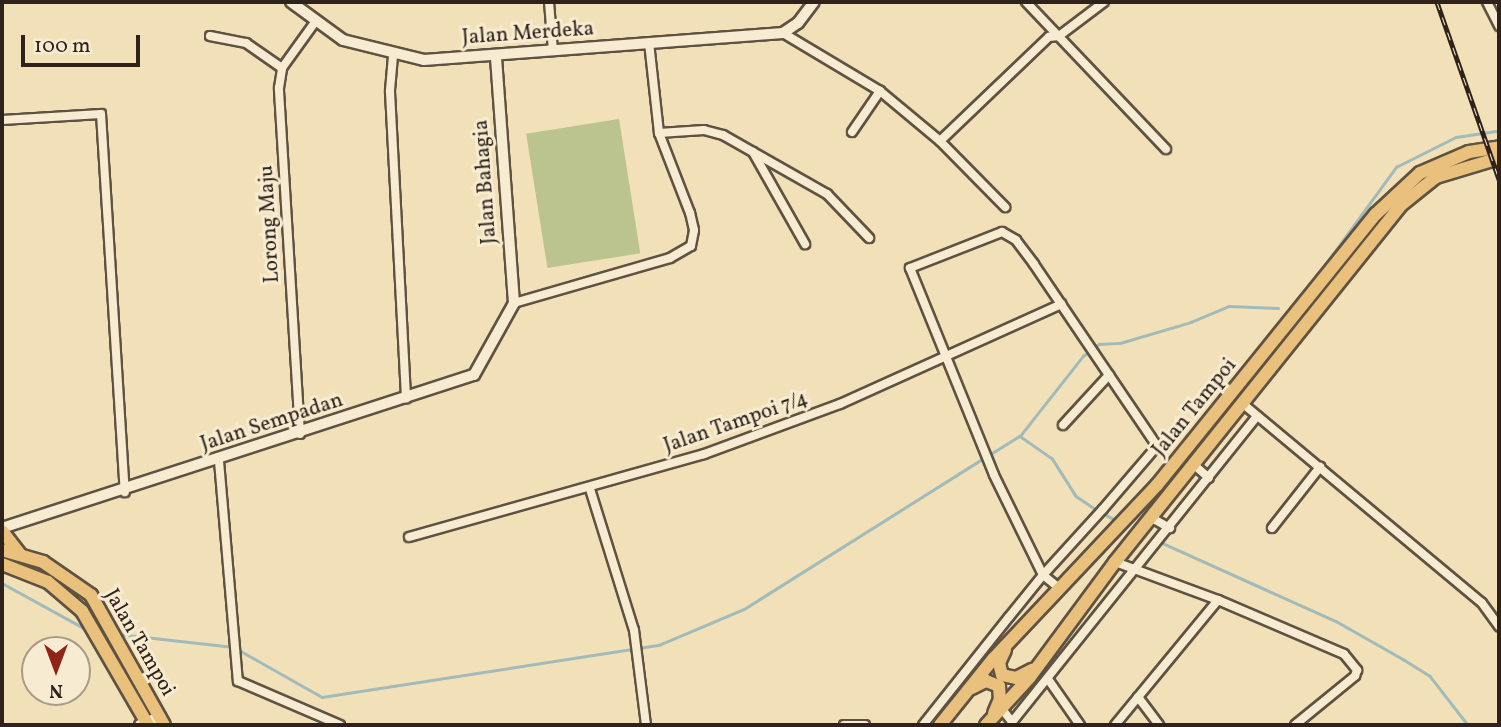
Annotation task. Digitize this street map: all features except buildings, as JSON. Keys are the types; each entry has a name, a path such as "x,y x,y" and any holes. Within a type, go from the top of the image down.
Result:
{"main road":[{"name":"Jalan Tampoi","path":"940,725 958,699 1008,643 1116,531 1365,228 1408,182 1445,160 1499,147"},
{"name":"Jalan Tampoi","path":"986,725 1038,666 1115,562 1401,205 1436,177 1499,158"},
{"path":"2,530 20,554"},
{"name":"Jalan Tampoi","path":"2,550 43,562 91,595 113,628 162,721"},
{"name":"Jalan Tampoi","path":"2,564 48,582 68,596 102,642 145,724"},
{"path":"1008,643 999,663 1002,674 1016,678 1038,666"},
{"path":"958,699 979,683 991,681 999,686 1000,699 986,725"}],"street":[{"name":"Jalan Merdeka","path":"291,2 343,40 393,55 424,60 496,58 783,33"},
{"path":"549,2 553,51"},
{"path":"814,2 798,23 783,33 880,90 940,141 1005,207"},
{"path":"1026,2 1166,149"},
{"path":"940,141 1049,37 1059,36 1104,2"},
{"path":"1487,2 1499,26"},
{"path":"210,36 246,43 282,68 315,22"},
{"path":"513,303 688,250 694,240 692,222 659,133 649,43"},
{"path":"393,55 390,92 406,399"},
{"name":"Jalan Bahagia","path":"496,58 513,303"},
{"name":"Lorong Maju","path":"282,68 300,434"},
{"path":"852,132 880,90"},
{"path":"2,120 101,114 125,492"},
{"path":"659,133 704,130 753,152 827,194 869,238"},
{"path":"753,152 805,244"},
{"path":"923,725 1043,576 1157,446 1016,240 1002,232 910,268 989,465 1043,576 1059,588"},
{"name":"Jalan Sempadan","path":"2,530 125,492 474,375 513,303"},
{"name":"Jalan Tampoi 7/4","path":"409,537 590,489 798,421 1061,304"},
{"path":"1063,425 1108,373"},
{"path":"1242,403 1482,603 1499,626"},
{"path":"1002,709 1012,722 1137,570 1258,416"},
{"path":"219,461 234,654 242,683 340,725"},
{"path":"1193,464 1209,478"},
{"path":"1272,528 1320,467"},
{"path":"590,489 634,630 641,666 646,725"},
{"path":"1147,522 1170,528"},
{"path":"1115,562 1219,600 1352,662 1357,673 1351,681 1294,725"},
{"path":"1115,725 1219,600"},
{"path":"997,631 1008,643"},
{"path":"1048,679 1080,725"},
{"path":"1138,697 1159,725"},
{"path":"145,724 162,721"},
{"path":"844,725 865,725"}],"green space":[{"path":"619,119 640,253 547,268 526,134"}],"waterway":[{"path":"1319,273 1396,167 1456,137 1496,131"},
{"path":"989,455 1020,436 1083,356 1099,344 1120,343 1191,322 1229,306 1278,308"},
{"path":"1020,436 1052,458 1076,496 1098,511"},
{"path":"239,650 322,697 659,645 744,609 984,458"},
{"path":"1104,514 1116,520"},
{"path":"1160,542 1336,621 1403,659 1430,676 1468,725"},
{"path":"2,583 91,632"},
{"path":"118,634 233,647"}],"railway":[{"path":"1437,2 1499,179"}]}
